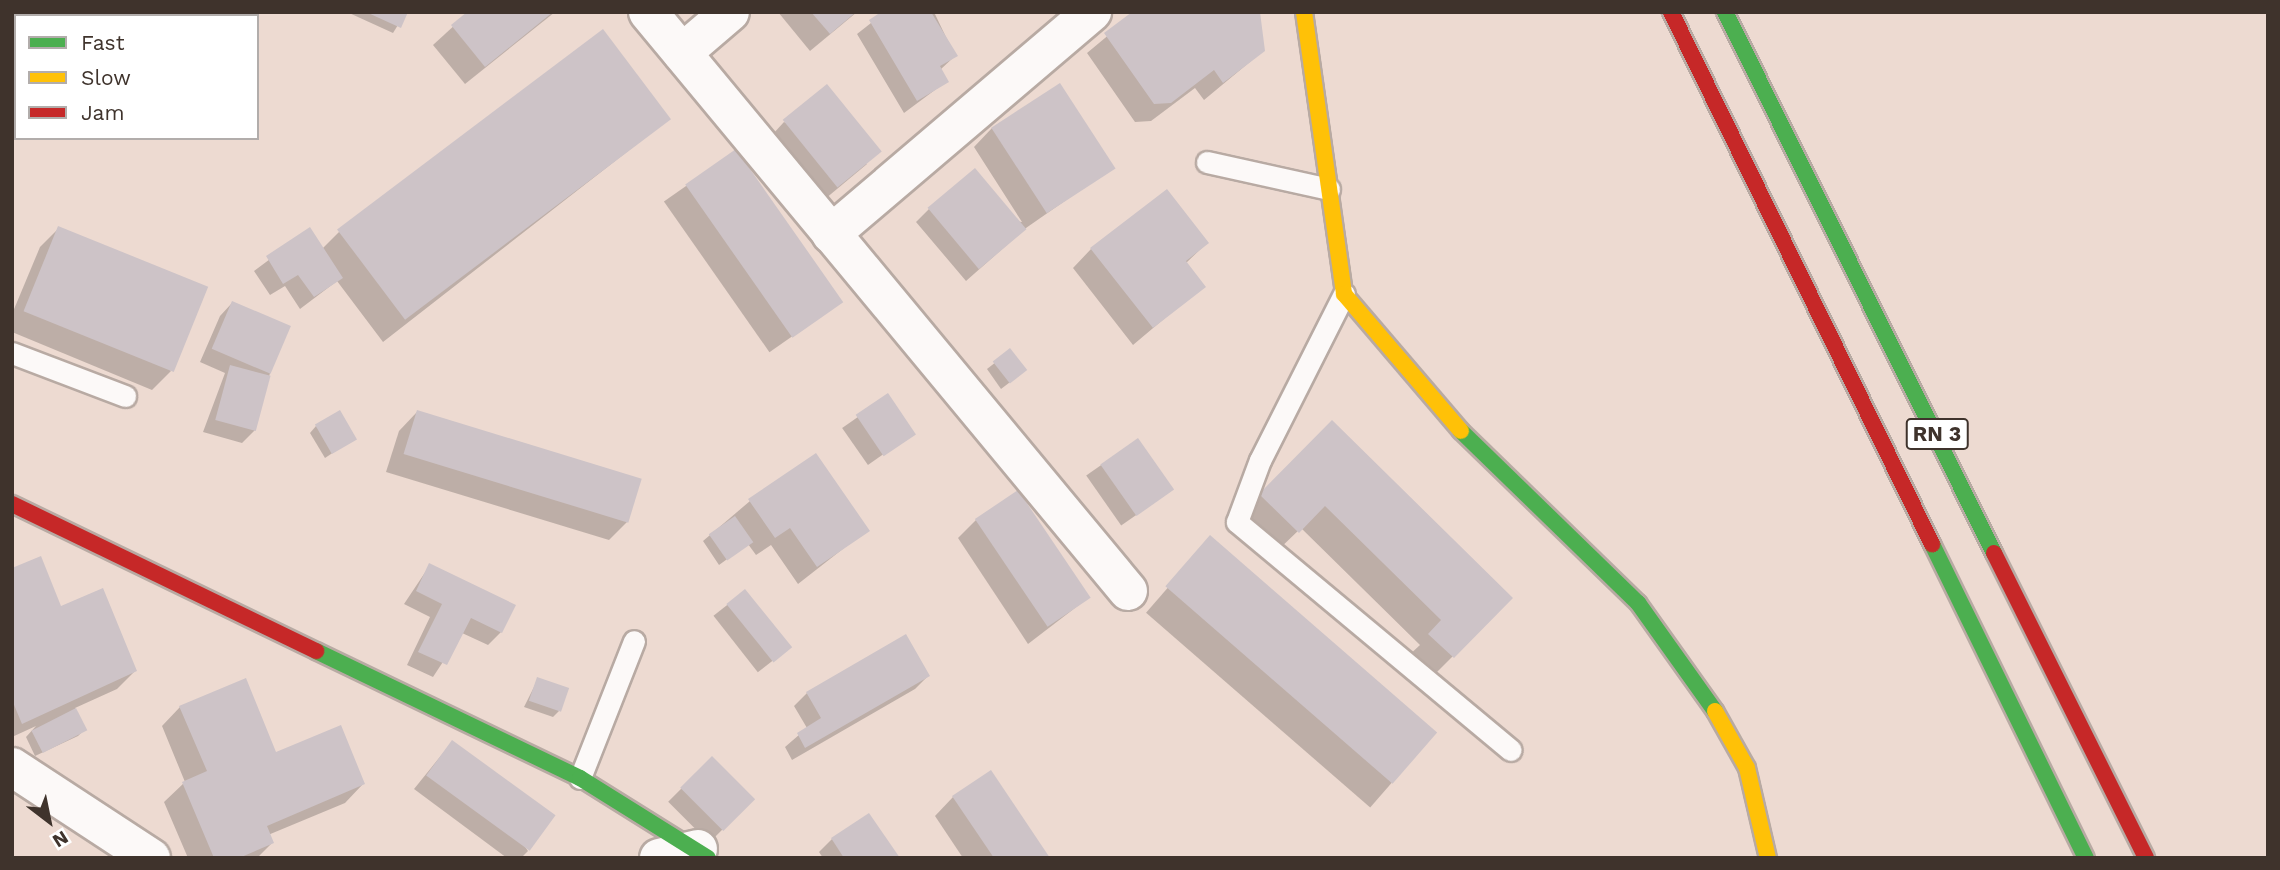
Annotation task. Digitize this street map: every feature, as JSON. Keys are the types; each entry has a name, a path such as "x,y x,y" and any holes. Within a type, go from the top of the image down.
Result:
{"main road":[{"path":"1304,12 1344,294 1478,451 1638,603 1695,677 1747,768 1768,858"},
{"name":"RN 3","path":"1671,12 2086,858"},
{"name":"RN 3","path":"1725,12 2146,858"},
{"path":"12,504 580,778 703,853"}],"street":[{"path":"648,12 1128,591"},
{"path":"682,53 730,12"},
{"path":"831,234 1092,12"},
{"path":"12,767 151,858"},
{"path":"659,858 703,853"}],"lane":[{"path":"1207,162 1329,189"},
{"path":"1344,294 1260,460 1237,522 1511,750"},
{"path":"12,353 125,397"},
{"path":"580,778 635,641"}],"building":[{"path":"366,12 408,12 401,28"},
{"path":"467,12 553,12 485,67 451,25"},
{"path":"811,12 856,12 830,34"},
{"path":"881,12 931,12 958,56 940,66 949,82 917,101 869,20"},
{"path":"1132,12 1260,12 1265,51 1223,83 1214,70 1171,103 1154,104 1104,33"},
{"path":"603,29 671,119 405,320 337,229"},
{"path":"1060,83 1116,169 1047,213 991,128"},
{"path":"827,84 882,152 837,187 783,120"},
{"path":"736,149 843,302 792,338 685,185"},
{"path":"975,168 1026,229 979,269 928,208"},
{"path":"1167,189 1209,243 1186,261 1206,287 1153,328 1090,248"},
{"path":"58,226 208,287 174,372 24,311"},
{"path":"310,227 343,278 314,297 298,275 283,284 266,256"},
{"path":"232,301 291,326 271,374 212,349"},
{"path":"1010,348 1027,370 1010,384 993,362"},
{"path":"230,365 271,376 256,431 215,420"},
{"path":"888,393 916,434 884,456 856,415"},
{"path":"340,410 357,439 332,454 315,424"},
{"path":"417,410 642,479 628,523 404,454"},
{"path":"1332,420 1513,598 1454,658 1428,634 1441,620 1325,506 1299,533 1259,494"},
{"path":"1138,438 1174,490 1136,516 1100,464"},
{"path":"816,453 870,531 817,567 790,528 775,538 748,499"},
{"path":"1018,490 1091,598 1048,627 975,519"},
{"path":"735,516 753,542 727,561 709,534"},
{"path":"1210,535 1437,732 1393,784 1165,586"},
{"path":"41,556 61,606 103,588 137,671 22,724 12,700 12,568"},
{"path":"429,563 516,605 502,633 471,618 447,665 418,652 442,604 416,591"},
{"path":"745,589 792,647 774,662 726,604"},
{"path":"906,634 930,676 805,748 797,733 821,718 806,692"},
{"path":"537,677 569,688 561,712 529,701"},
{"path":"246,678 276,752 341,725 365,784 267,826 274,843 239,858 214,858 182,782 207,771 179,706"},
{"path":"76,708 87,730 43,753 31,731"},
{"path":"452,740 556,815 530,851 426,776"},
{"path":"712,756 755,799 723,831 680,788"},
{"path":"991,770 1050,858 994,858 952,796"},
{"path":"869,813 900,858 844,858 831,838"}],"traffic: fast":[{"path":"1725,12 1994,553"},
{"path":"1461,431 1638,603 1715,711"},
{"path":"1932,544 2086,858"},
{"path":"316,651 580,778 708,858"}],"traffic: slow":[{"path":"1304,12 1344,294 1461,431"},
{"path":"12,59 14,44"},
{"path":"1715,711 1747,768 1768,858"}],"traffic: jam":[{"path":"1671,12 1932,544"},
{"path":"12,504 316,651"},
{"path":"1994,553 2146,858"}]}
